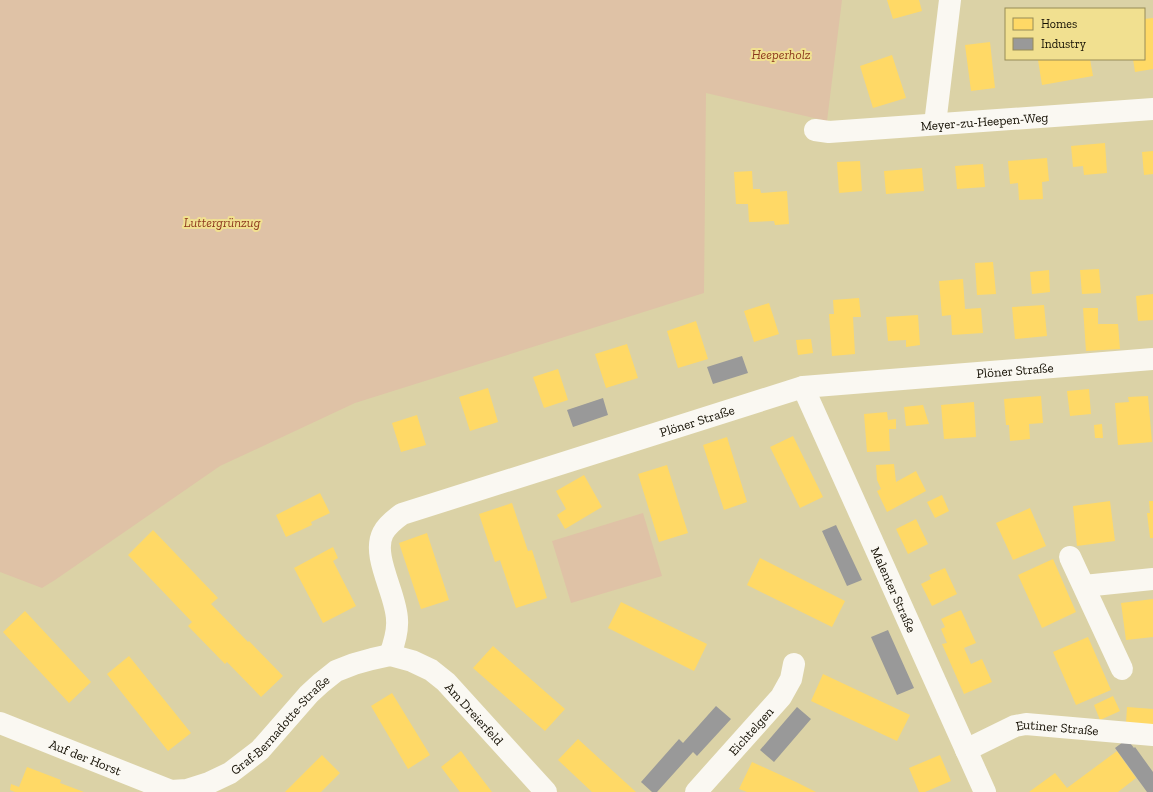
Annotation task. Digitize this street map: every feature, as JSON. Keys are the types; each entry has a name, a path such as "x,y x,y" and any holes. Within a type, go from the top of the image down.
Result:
{"street":[{"path":"935,124 950,0"},
{"name":"Meyer-zu-Heepen-Weg","path":"815,130 829,132 1153,109"},
{"name":"Plöner Straße","path":"390,655 396,638 397,620 395,602 381,558 380,545 382,534 390,524 402,514 802,387 1153,359"},
{"name":"Malenter Straße","path":"802,387 986,792"},
{"path":"1070,557 1122,669"},
{"path":"1084,586 1153,579"},
{"name":"Graf-Bernadotte-Straße","path":"171,791 187,790 209,783 230,773 260,750 309,694 336,671 372,658 390,655"},
{"name":"Am Dreierfeld","path":"390,655 412,661 431,670 446,682 546,792"},
{"name":"Eichtelgen","path":"696,792 781,696 791,679 794,664"},
{"name":"Auf der Horst","path":"0,723 171,791"},
{"name":"Eutiner Straße","path":"966,750 1015,726 1026,724 1153,735"}],"green space":[{"name":"Luttergrünzug","path":"0,0 842,0 827,121 706,93 704,293 355,403 220,466 42,588 0,572"},
{"path":"643,513 662,576 571,603 552,541"}],"building: Homes":[{"path":"887,0 919,0 922,11 893,19"},
{"path":"1153,18 1153,69 1135,72 1133,60 1145,60 1145,19"},
{"path":"990,42 995,88 971,91 965,45"},
{"path":"892,55 906,98 873,108 860,66"},
{"path":"1038,60 1090,60 1093,76 1042,85"},
{"path":"1105,143 1107,173 1084,175 1083,166 1073,167 1071,146"},
{"path":"1153,151 1153,174 1144,175 1142,152"},
{"path":"1047,158 1049,181 1042,182 1043,199 1019,200 1018,183 1010,184 1008,161"},
{"path":"860,161 862,191 839,193 837,162"},
{"path":"983,164 985,187 957,189 955,166"},
{"path":"922,168 924,191 886,194 884,171"},
{"path":"752,171 753,189 760,189 761,193 787,191 789,224 775,225 774,221 749,222 748,204 736,204 734,172"},
{"path":"993,262 996,294 977,295 975,263"},
{"path":"1099,269 1101,293 1082,294 1080,270"},
{"path":"1049,270 1050,292 1032,294 1030,272"},
{"path":"963,279 965,309 981,308 983,333 952,335 951,315 942,316 939,281"},
{"path":"1153,294 1153,320 1138,321 1136,296"},
{"path":"859,298 861,317 853,317 855,354 832,356 829,314 834,314 833,300"},
{"path":"769,303 779,334 754,342 744,311"},
{"path":"1044,305 1047,336 1015,339 1012,307"},
{"path":"1083,308 1098,308 1098,324 1118,324 1120,349 1086,351"},
{"path":"918,315 920,345 906,347 906,340 888,341 886,317"},
{"path":"696,321 708,359 678,368 667,331"},
{"path":"811,339 813,353 798,355 796,340"},
{"path":"627,344 638,378 606,388 595,354"},
{"path":"558,369 568,400 544,408 533,377"},
{"path":"488,388 498,422 470,431 459,397"},
{"path":"1089,389 1091,414 1070,416 1067,391"},
{"path":"1041,396 1043,423 1029,424 1030,439 1010,441 1009,425 1006,425 1004,399"},
{"path":"1148,396 1152,442 1118,445 1115,403 1129,402 1128,397"},
{"path":"974,402 976,437 944,439 941,405"},
{"path":"923,405 929,424 906,426 904,407"},
{"path":"887,412 888,420 896,419 896,429 889,429 890,451 867,452 864,414"},
{"path":"417,415 426,445 401,452 392,423"},
{"path":"1102,424 1103,438 1095,438 1094,425"},
{"path":"793,436 823,497 800,508 770,447"},
{"path":"727,437 747,502 724,510 703,445"},
{"path":"894,464 896,482 916,471 926,491 887,512 877,491 881,489 877,480 876,465"},
{"path":"667,465 688,533 659,542 638,474"},
{"path":"584,475 602,507 565,529 557,515 566,509 556,491"},
{"path":"320,493 330,513 311,522 312,525 286,537 276,515"},
{"path":"942,495 949,511 935,518 927,502"},
{"path":"1110,501 1115,541 1077,546 1073,506"},
{"path":"1149,501 1153,501 1153,538 1150,538 1147,513 1150,513"},
{"path":"512,503 528,551 532,550 547,598 516,608 500,560 495,562 479,514"},
{"path":"1030,508 1046,546 1013,560 996,523"},
{"path":"916,519 928,544 908,554 896,529"},
{"path":"153,530 218,598 211,604 283,676 261,697 227,662 225,664 188,626 192,622 128,555"},
{"path":"427,533 449,600 421,609 399,543"},
{"path":"333,547 338,558 333,561 356,606 323,623 294,568"},
{"path":"760,558 845,601 832,627 747,585"},
{"path":"1053,559 1076,612 1042,628 1018,575"},
{"path":"945,568 957,594 932,606 921,584 931,579 929,575"},
{"path":"1153,599 1153,637 1126,640 1121,603"},
{"path":"621,602 707,644 694,671 608,628"},
{"path":"961,610 976,643 964,648 971,664 982,659 992,682 964,694 942,644 947,643 941,629 945,627 941,619"},
{"path":"25,611 91,682 69,703 3,632"},
{"path":"1088,637 1111,690 1076,705 1053,652"},
{"path":"493,646 565,709 545,731 473,668"},
{"path":"129,656 191,733 168,751 107,674"},
{"path":"823,674 910,715 897,741 811,701"},
{"path":"392,693 430,755 408,769 371,706"},
{"path":"1113,696 1120,711 1100,720 1094,705"},
{"path":"1127,707 1153,709 1153,725 1126,723"},
{"path":"578,739 636,792 592,792 558,760"},
{"path":"461,751 492,792 460,792 441,767"},
{"path":"1117,751 1136,778 1118,792 1029,792 1055,773 1067,788"},
{"path":"322,755 340,773 321,792 285,792"},
{"path":"940,755 951,781 925,792 919,792 909,768"},
{"path":"752,762 816,792 747,792 739,789"},
{"path":"27,767 61,780 60,783 84,792 15,792 10,790 11,784 19,787"}],"building: Industry":[{"path":"742,356 748,373 713,384 707,367"},
{"path":"603,398 608,415 573,427 567,410"},
{"path":"836,525 862,580 847,586 822,531"},
{"path":"888,630 914,688 897,695 871,637"},
{"path":"716,706 731,719 697,756 693,752 657,792 652,792 641,782 679,739 683,743"},
{"path":"797,707 811,719 774,762 760,750"},
{"path":"1127,739 1134,748 1135,747 1153,772 1153,792 1147,792 1115,748"}],"park label":[{"name":"Heeperholz","path":"781,54"}]}
